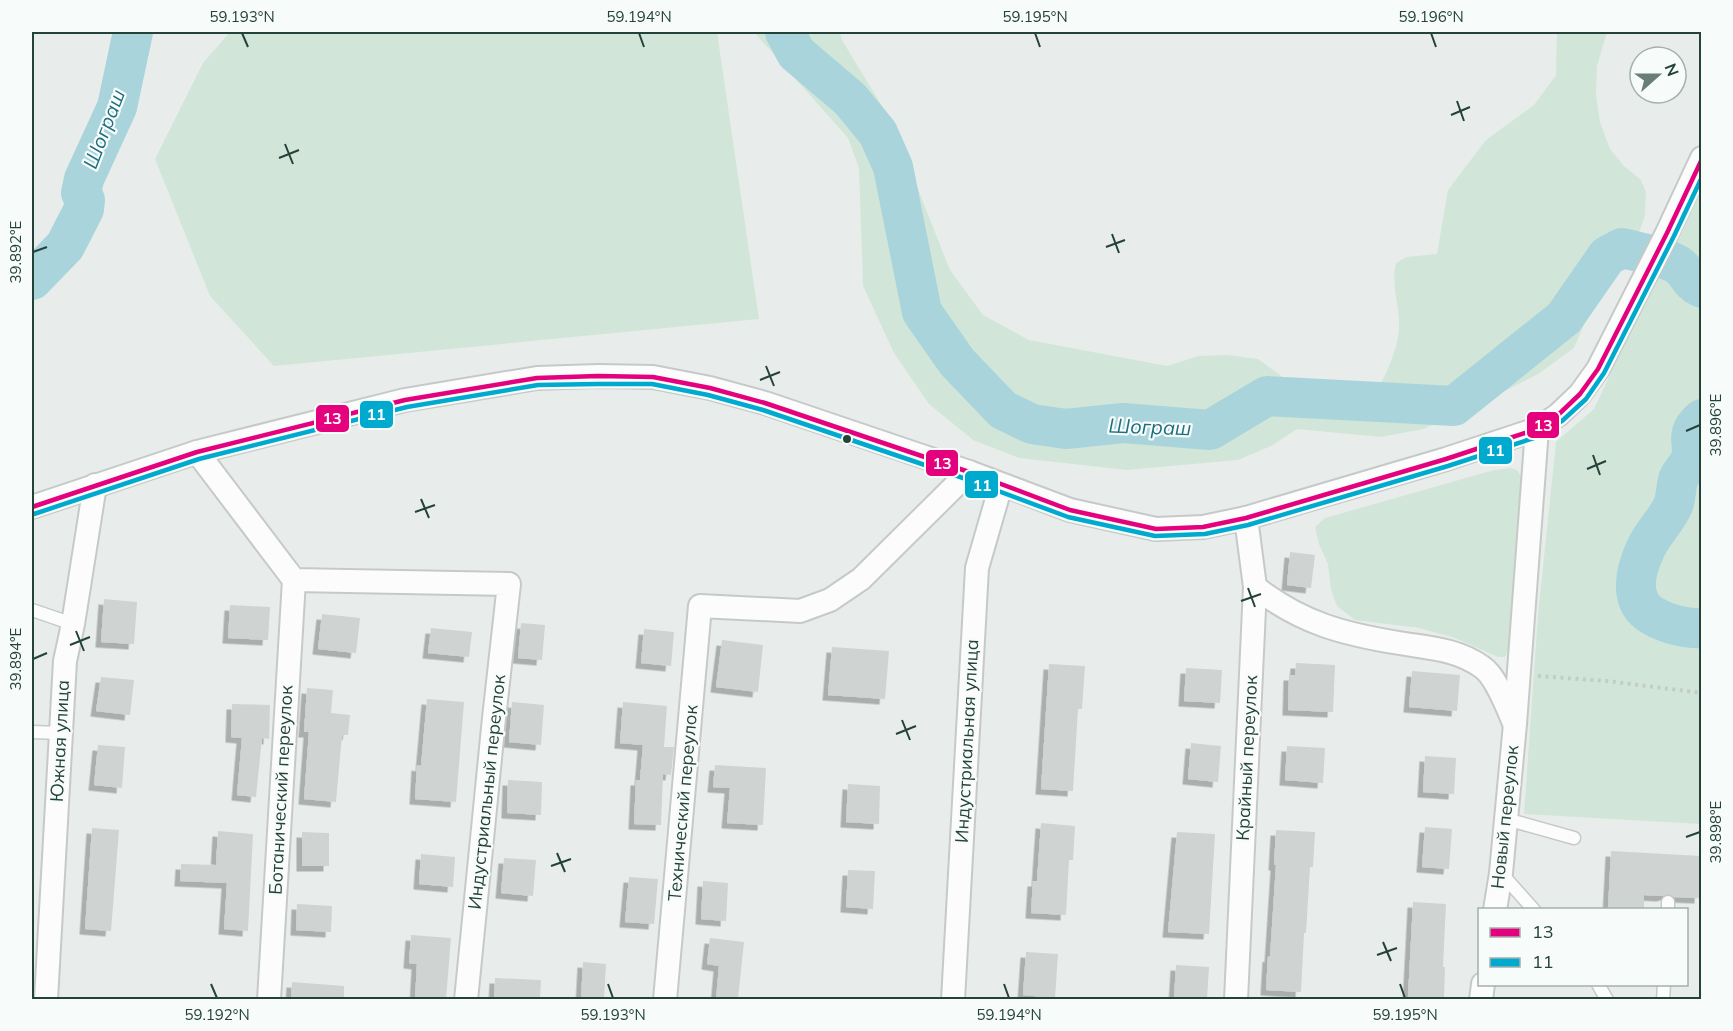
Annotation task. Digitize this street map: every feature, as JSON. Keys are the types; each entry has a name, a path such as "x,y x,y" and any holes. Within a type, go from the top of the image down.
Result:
{"street":[{"path":"32,507 197,452 405,400 537,378 642,377 710,388 765,403 969,472 1070,510 1156,529 1203,527 1246,518 1446,459 1537,429 1558,415 1580,394 1598,369 1667,233 1701,158"},
{"name":"Новый переулок","path":"1495,908 1501,873 1515,724 1537,429"},
{"path":"197,452 294,580"},
{"name":"Технический переулок","path":"665,999 700,606 800,611 830,600 861,579 969,472"},
{"name":"Южная улица","path":"46,999 65,661 95,485"},
{"name":"Индустриальная улица","path":"953,999 977,568 1001,485"},
{"name":"Крайный переулок","path":"1236,999 1255,587 1246,518"},
{"name":"Индустриальный переулок","path":"294,580 509,584 466,999"},
{"name":"Ботанический переулок","path":"269,999 294,580"},
{"path":"1255,587 1278,605 1305,619 1347,633 1457,652 1485,668 1499,690 1515,724"}],"lane":[{"path":"32,610 73,624"},
{"path":"32,732 61,733"},
{"path":"1506,819 1574,838"},
{"path":"1501,873 1533,908"},
{"path":"1599,986 1607,999"}],"path":[{"path":"1519,670 1540,676 1607,681 1701,693"}],"green space":[{"path":"230,32 717,32 759,319 274,366 210,296 155,159 203,63"},
{"path":"754,32 840,32 842,40 891,121 950,270 983,315 1029,340 1167,366 1198,356 1227,355 1258,359 1299,389 1352,392 1381,383 1398,337 1399,320 1394,278 1396,263 1406,257 1437,254 1448,190 1486,140 1534,105 1556,75 1557,32 1607,32 1597,66 1596,94 1600,122 1610,149 1624,166 1641,180 1646,192 1645,216 1631,254 1610,273 1597,294 1574,348 1538,374 1462,413 1423,429 1381,437 1297,429 1271,446 1238,460 1127,470 1019,458 973,440 929,404 894,353 863,286 859,168 848,138"},
{"path":"1701,187 1701,824 1524,814 1538,615 1556,442 1594,409"},
{"path":"1511,468 1517,470 1522,478 1509,648 1505,657 1498,657 1455,638 1419,628 1355,620 1337,606 1331,590 1328,564 1319,544 1315,527 1325,518 1494,470"}],"building":[{"path":"1290,552 1315,555 1311,588 1287,585"},
{"path":"104,599 137,602 134,644 101,642"},
{"path":"230,605 270,607 268,640 228,638"},
{"path":"322,614 360,618 356,653 318,649"},
{"path":"521,623 545,625 542,660 518,658"},
{"path":"431,628 472,632 469,657 428,653"},
{"path":"644,629 674,632 671,666 641,663"},
{"path":"722,640 763,645 758,692 716,687"},
{"path":"832,647 889,651 885,699 828,695"},
{"path":"1296,663 1335,665 1333,712 1288,710 1289,675 1295,675"},
{"path":"1049,664 1085,666 1082,709 1078,709 1073,791 1041,789"},
{"path":"1186,668 1222,670 1220,703 1184,701"},
{"path":"1412,671 1460,675 1457,711 1409,707"},
{"path":"101,677 134,680 130,715 96,711"},
{"path":"307,688 333,690 331,713 350,715 348,735 342,735 336,802 304,799 309,732 304,732"},
{"path":"427,699 464,702 456,802 415,799 417,765 421,766"},
{"path":"512,702 544,705 541,745 509,742"},
{"path":"623,702 667,706 664,747 674,747 671,775 663,774 661,825 634,824 636,780 640,780 643,745 620,743"},
{"path":"232,704 270,705 269,739 262,738 256,797 237,795 242,738 231,737"},
{"path":"1191,743 1221,746 1218,782 1188,779"},
{"path":"98,745 125,747 122,788 94,785"},
{"path":"1287,746 1325,748 1323,783 1285,780"},
{"path":"1425,756 1456,758 1454,794 1423,792"},
{"path":"715,765 766,768 763,825 727,823 730,788 713,787"},
{"path":"508,780 542,782 541,815 507,813"},
{"path":"848,784 880,786 879,824 846,822"},
{"path":"1041,823 1075,826 1073,860 1069,860 1066,915 1031,913 1033,881 1037,881"},
{"path":"1425,827 1452,829 1449,869 1422,867"},
{"path":"92,828 119,830 111,931 85,929"},
{"path":"1276,830 1315,832 1313,867 1310,867 1306,933 1304,933 1301,992 1266,990 1276,865 1274,865"},
{"path":"218,831 253,834 248,931 224,929 227,883 180,881 181,864 216,865"},
{"path":"302,832 329,833 329,866 302,866"},
{"path":"1177,832 1215,834 1209,934 1168,932"},
{"path":"1611,851 1701,856 1700,898 1674,897 1669,894 1644,895 1644,908 1608,908"},
{"path":"421,854 455,857 453,887 419,884"},
{"path":"504,858 536,860 533,896 501,893"},
{"path":"848,870 875,871 873,909 846,907"},
{"path":"629,877 658,879 654,924 625,922"},
{"path":"703,881 728,883 726,921 701,919"},
{"path":"1413,902 1446,904 1444,998 1408,997"},
{"path":"297,904 332,906 331,932 296,930"},
{"path":"411,935 451,938 446,999 415,999 417,964 409,963"},
{"path":"710,938 744,942 738,999 716,999 719,966 707,964"},
{"path":"1026,952 1058,954 1055,998 1023,995"},
{"path":"583,962 606,964 604,999 581,999"},
{"path":"1176,965 1209,967 1207,999 1174,999"},
{"path":"495,978 541,980 540,999 494,999"},
{"path":"292,982 344,986 344,999 291,999"}],"waterway":[{"name":"Шограш","path":"32,280 65,246 84,209 85,200 81,193 84,179 117,107 133,32"},
{"name":"Шограш","path":"785,32 796,53 850,99 878,133 893,167 922,312 957,362 1003,410 1032,424 1066,429 1123,423 1210,430 1267,396 1454,406 1564,318 1607,256 1622,248 1673,262 1702,288"},
{"name":"Шограш","path":"1702,419 1693,430 1692,455 1678,480 1674,503 1641,559 1636,586 1640,603 1653,616 1677,625 1702,628"}],"transit line":[{"name":"13","path":"32,507 197,452 405,400 537,378 598,376 653,377 710,388 765,403 969,472 1070,510 1156,529 1203,527 1246,518 1446,459 1537,429 1558,415 1580,394 1598,369 1702,159"},
{"name":"11","path":"34,514 199,459 407,407 538,385 652,384 708,395 763,410 966,479 1068,517 1155,536 1205,534 1248,525 1448,466 1540,436 1562,421 1586,399 1604,373 1702,177"}]}
